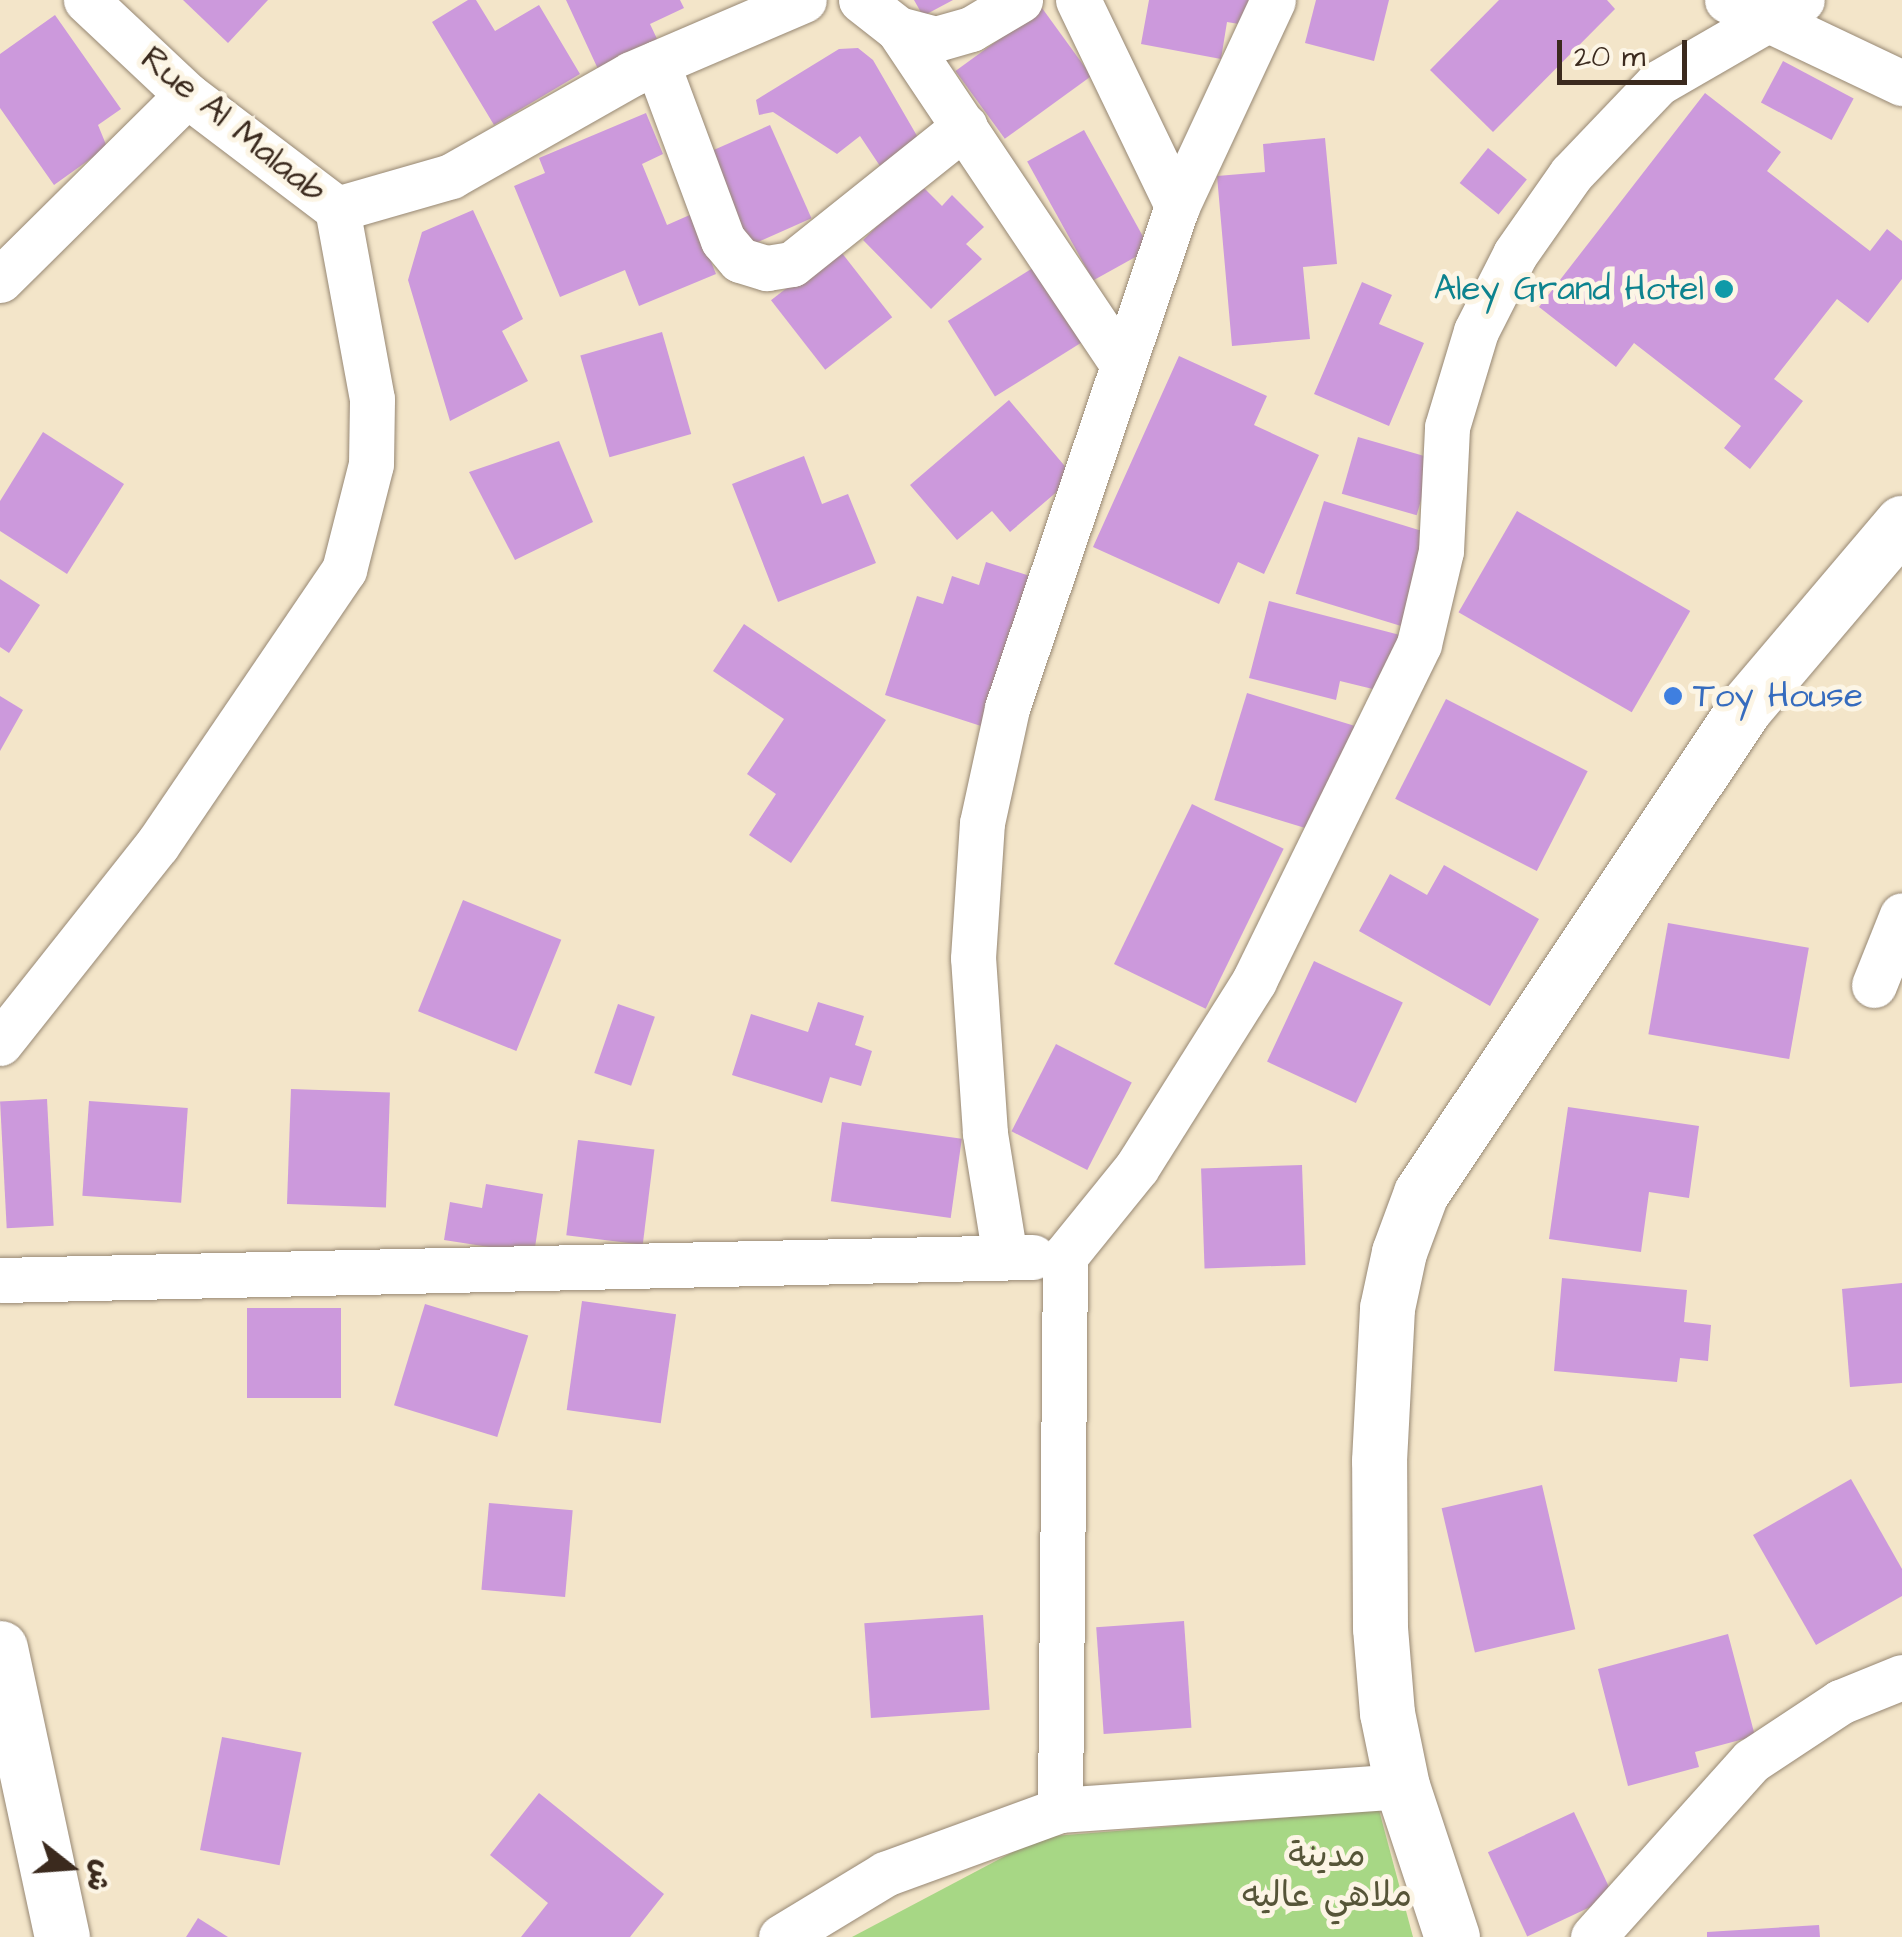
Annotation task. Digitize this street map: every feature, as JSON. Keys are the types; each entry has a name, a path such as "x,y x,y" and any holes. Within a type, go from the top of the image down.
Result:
{"main road":[{"path":"1452,1937 1402,1786 1380,1628 1379,1461 1387,1308 1421,1193 1744,709 1902,522"},
{"path":"0,1648 62,1937"}],"street":[{"name":"Rue Al Malaab","path":"86,0 188,95 336,210"},
{"path":"0,1044 158,846 344,570 370,464 372,399 336,210 451,176 658,63 804,0"},
{"path":"860,0 898,29 1123,365"},
{"path":"898,29 936,39 971,29 1020,0"},
{"path":"1078,0 1177,206"},
{"path":"1005,1257 985,1133 973,958 982,823 1007,708 1177,206 1273,0"},
{"path":"1060,1810 1065,1256 1137,1167 1254,981 1419,644 1441,551 1448,426 1476,330 1515,254 1571,174 1658,83 1764,7 1902,83"},
{"path":"658,63 724,240 740,260 767,268 792,264 965,126"},
{"path":"0,280 188,95"},
{"path":"1874,985 1902,915"},
{"path":"0,1280 1065,1256"},
{"path":"1593,1937 1750,1761 1840,1702 1902,1676"},
{"path":"781,1937 885,1874 1060,1810 1402,1786"}],"green space":[{"name":"مدينة ملاهي عاليه","path":"1379,1810 1413,1937 852,1937 1041,1837"}],"building":[{"path":"183,0 268,0 228,43"},
{"path":"468,0 476,0 495,31 539,5 580,74 494,125 432,22"},
{"path":"566,0 680,0 684,8 650,24 658,41 598,69"},
{"path":"914,0 953,0 923,16"},
{"path":"1149,0 1250,0 1245,25 1227,22 1221,59 1141,44"},
{"path":"1316,0 1389,0 1374,61 1305,43"},
{"path":"1499,0 1607,0 1615,9 1493,132 1430,70"},
{"path":"1042,8 1091,76 1005,139 955,71"},
{"path":"55,15 121,109 98,125 107,147 54,185 0,108 0,54"},
{"path":"858,48 873,60 920,141 882,169 860,136 837,154 773,112 759,115 756,100 839,49"},
{"path":"1783,61 1854,99 1832,140 1761,102"},
{"name":"Aley Grand Hotel","path":"1705,93 1781,152 1767,171 1870,251 1887,229 1902,241 1902,279 1868,323 1837,299 1774,379 1803,401 1750,469 1724,448 1741,426 1634,343 1616,367 1539,307"},
{"path":"646,113 663,154 642,164 667,225 692,214 716,274 639,306 625,270 560,297 514,186 545,173 539,158"},
{"path":"770,125 811,218 748,246 707,153"},
{"path":"1084,130 1150,249 1093,280 1027,162"},
{"path":"1325,138 1337,264 1303,267 1310,339 1232,346 1217,176 1265,172 1263,144"},
{"path":"1488,148 1527,179 1499,214 1460,183"},
{"path":"920,184 942,206 952,195 984,227 966,244 982,259 931,309 863,240"},
{"path":"473,210 523,319 502,331 528,381 450,421 408,280 422,232"},
{"path":"838,248 892,317 825,370 771,300"},
{"path":"1036,266 1083,341 995,397 948,321"},
{"path":"1362,282 1392,295 1379,324 1424,343 1389,426 1314,394"},
{"path":"662,332 691,434 610,457 580,355"},
{"path":"1179,356 1267,396 1254,425 1319,455 1264,574 1238,562 1219,604 1093,547"},
{"path":"1009,400 1074,477 1010,532 992,511 957,540 910,485"},
{"path":"43,432 124,484 67,574 0,531 0,501"},
{"path":"1358,437 1433,458 1417,515 1342,494"},
{"path":"559,441 593,522 515,560 469,472"},
{"path":"804,456 822,504 848,494 876,563 778,602 732,484"},
{"path":"1324,501 1431,534 1403,627 1296,594"},
{"path":"1517,511 1690,611 1632,712 1458,612"},
{"path":"986,562 1030,576 981,726 885,695 917,596 943,604 952,576 979,585"},
{"path":"0,579 40,605 9,653 0,647"},
{"path":"1269,601 1400,635 1385,692 1340,681 1336,700 1249,678"},
{"path":"744,624 886,720 791,863 749,835 776,794 747,774 784,719 713,671"},
{"path":"1247,693 1355,726 1322,833 1214,800"},
{"path":"0,696 23,710 0,751"},
{"path":"1446,699 1588,771 1537,871 1395,799"},
{"path":"1192,804 1284,849 1206,1009 1114,964"},
{"path":"1444,865 1539,919 1490,1006 1359,931 1390,874 1427,895"},
{"path":"463,900 561,940 516,1051 418,1011"},
{"path":"1668,923 1809,948 1789,1059 1648,1034"},
{"path":"1314,961 1403,1002 1356,1103 1267,1062"},
{"path":"818,1002 864,1016 855,1045 872,1051 861,1086 830,1077 822,1103 732,1075 751,1014 808,1032"},
{"path":"618,1004 655,1017 631,1086 594,1073"},
{"path":"1056,1044 1132,1083 1087,1170 1012,1131"},
{"path":"291,1089 390,1092 386,1207 287,1204"},
{"path":"47,1099 54,1226 7,1228 0,1101"},
{"path":"89,1101 188,1108 181,1203 82,1196"},
{"path":"1568,1107 1699,1126 1689,1198 1649,1192 1641,1252 1549,1239"},
{"path":"842,1122 962,1139 951,1218 831,1201"},
{"path":"578,1140 654,1149 643,1245 566,1235"},
{"path":"1302,1165 1305,1265 1205,1268 1201,1169"},
{"path":"486,1184 543,1194 534,1254 444,1240 450,1202 482,1208"},
{"path":"1562,1278 1687,1290 1684,1322 1711,1325 1708,1361 1680,1358 1677,1382 1554,1371"},
{"path":"1902,1283 1902,1383 1850,1387 1842,1289"},
{"path":"582,1301 676,1314 661,1423 567,1410"},
{"path":"425,1304 528,1336 497,1437 394,1405"},
{"path":"247,1308 341,1308 341,1398 247,1398"},
{"path":"1851,1479 1902,1569 1902,1596 1816,1645 1753,1535"},
{"path":"1542,1485 1575,1629 1475,1652 1442,1508"},
{"path":"489,1503 573,1510 565,1597 481,1590"},
{"path":"983,1615 990,1710 871,1718 864,1623"},
{"path":"1184,1621 1191,1728 1104,1734 1096,1627"},
{"path":"1728,1634 1755,1736 1695,1752 1699,1767 1628,1786 1598,1669"},
{"path":"222,1737 302,1752 280,1865 200,1850"},
{"path":"539,1793 664,1894 630,1937 521,1937 548,1903 490,1855"},
{"path":"1574,1812 1613,1896 1527,1936 1488,1852"},
{"path":"198,1918 228,1937 186,1937"},
{"path":"1819,1925 1820,1937 1707,1937 1707,1932"}],"place":[{"name":"Aley Grand Hotel","path":"1724,289"},
{"name":"Toy House","path":"1673,696"}]}
